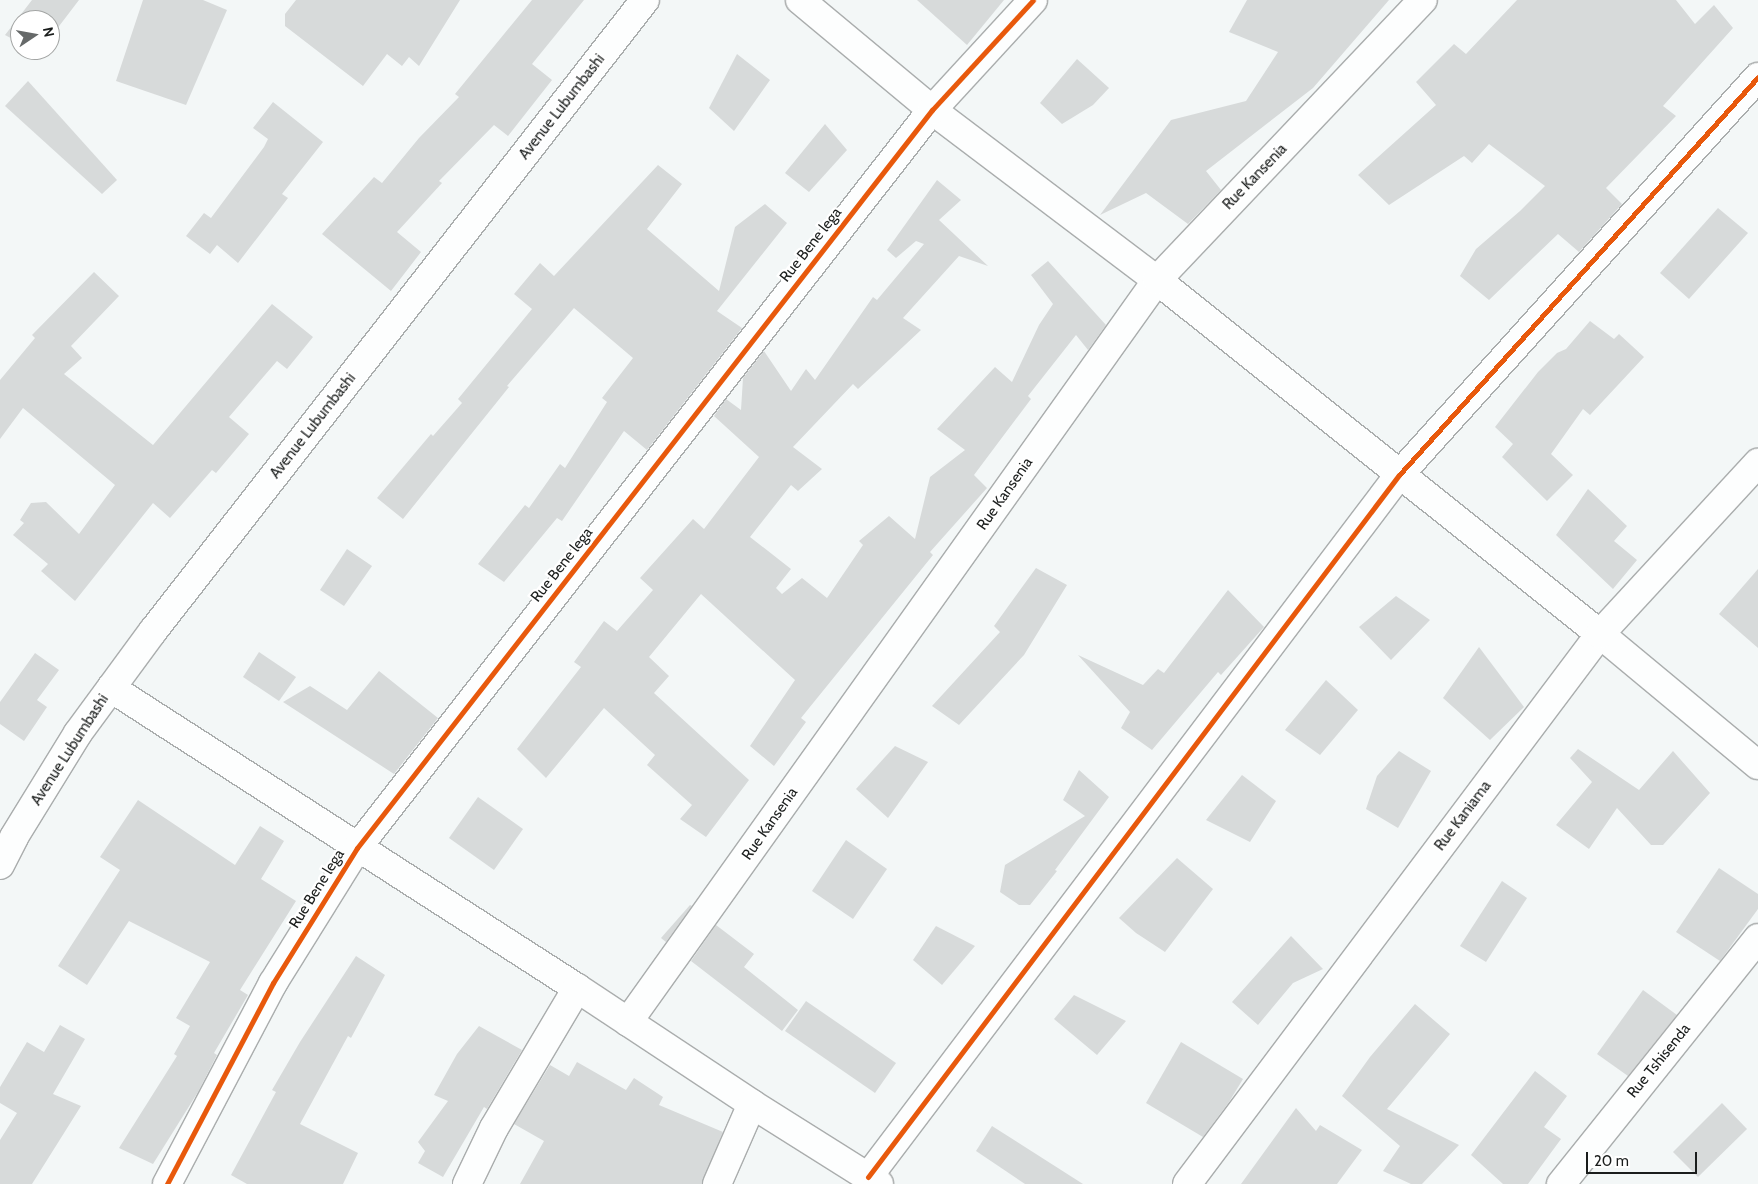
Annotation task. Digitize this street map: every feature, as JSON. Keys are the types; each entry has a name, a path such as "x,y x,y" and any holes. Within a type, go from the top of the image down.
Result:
{"street":[{"name":"Avenue Lubumbashi","path":"0,865 14,837 73,741 111,688 645,0"},
{"path":"800,0 932,110 1157,280 1600,634 1758,765"},
{"name":"Rue Bene lega","path":"167,1184 273,983 357,848 932,110 1033,0"},
{"name":"Rue Kansenia","path":"628,1022 1157,280 1423,0"},
{"path":"111,688 752,1104 874,1181 1399,475 1758,77"},
{"name":"Rue Kaniama","path":"1187,1184 1600,634 1758,462"},
{"name":"Rue Tshisenda","path":"1561,1184 1758,938"},
{"path":"467,1184 494,1128 576,988"},
{"path":"717,1184 752,1104"}],"building":[{"path":"32,0 79,0 60,25 60,10 24,10"},
{"path":"143,0 203,0 227,10 186,105 116,81"},
{"path":"296,0 460,0 419,66 409,57 402,66 387,54 363,86 285,26 285,14"},
{"path":"532,0 584,0 532,64 552,80 508,136 494,125 439,181 442,183 397,232 421,252 391,291 322,234 374,177 382,183 419,138 459,97 455,94"},
{"path":"917,0 1004,0 967,45"},
{"path":"1247,0 1389,0 1313,88 1206,171 1221,190 1188,224 1146,193 1100,215 1171,120 1246,101 1278,52 1229,32"},
{"path":"1517,0 1676,0 1695,24 1714,5 1733,28 1663,106 1676,116 1606,188 1622,204 1579,252 1558,234 1489,300 1460,276 1476,249 1520,211 1545,186 1489,144 1472,163 1464,156 1389,205 1358,175 1436,105 1416,82 1454,44 1466,54"},
{"path":"10,29 10,38 5,35"},
{"path":"737,54 770,80 734,131 709,108"},
{"path":"1077,59 1109,88 1093,105 1062,124 1040,103"},
{"path":"28,81 117,180 102,194 5,106"},
{"path":"273,102 323,142 282,194 288,198 238,263 217,245 210,254 186,236 204,213 211,218 264,147 268,139 253,128"},
{"path":"825,124 847,150 809,192 785,173"},
{"path":"658,165 682,184 647,229 719,291 735,227 765,204 787,223 717,311 742,328 647,450 624,431 562,521 557,518 504,582 478,564 525,505 529,508 560,464 565,468 607,402 602,398 633,358 574,308 507,386 509,387 403,519 377,498 431,434 433,436 462,403 458,399 532,309 514,294 540,263 554,276"},
{"path":"937,180 961,200 939,220 988,266 959,256 903,318 921,330 858,389 853,384 793,447 822,469 798,491 791,485 750,537 791,569 776,588 782,594 802,578 827,598 863,545 859,541 889,516 915,539 930,477 965,450 937,429 995,367 1012,382 1039,325 1053,304 1031,275 1048,261 1106,325 1088,350 1076,335 1028,396 1031,399 974,475 987,488 930,552 933,555 801,718 806,722 774,766 750,746 795,680 701,594 649,657 669,676 654,693 749,780 706,837 680,819 692,805 647,765 655,755 604,708 546,778 517,749 581,667 574,662 604,621 617,631 653,590 640,578 693,519 704,529 759,457 714,416 726,399 741,410 743,378 764,351 791,391 806,369 815,380 873,297 877,300 924,244 916,241 896,258 887,250"},
{"path":"1718,208 1748,233 1689,299 1660,273"},
{"path":"94,272 119,296 71,346 82,358 64,374 153,445 272,304 313,337 287,369 277,361 229,417 249,434 216,473 212,470 170,518 153,503 75,601 41,571 48,564 13,535 24,523 20,520 31,503 46,502 79,534 115,485 23,408 0,439 0,380 35,338 32,335"},
{"path":"1590,321 1614,339 1619,334 1644,357 1590,415 1583,409 1551,454 1573,475 1547,501 1502,457 1513,444 1495,427 1538,372 1557,353 1566,349"},
{"path":"1588,489 1627,526 1614,541 1637,560 1613,589 1556,535"},
{"path":"347,549 372,566 344,606 320,590"},
{"path":"1036,568 1067,585 1024,655 959,725 932,706 1000,632 994,626"},
{"path":"1758,569 1758,648 1719,614"},
{"path":"1228,590 1264,627 1221,675 1218,672 1152,750 1121,728 1130,712 1078,655 1143,685 1158,669 1164,673"},
{"path":"1396,596 1430,620 1391,660 1359,627"},
{"path":"1479,647 1524,707 1490,740 1443,698"},
{"path":"259,652 296,677 279,701 243,677"},
{"path":"35,653 59,670 37,700 47,707 24,741 0,724 0,702"},
{"path":"379,671 438,718 394,774 283,702 310,686 347,710"},
{"path":"1326,680 1358,710 1320,755 1285,730"},
{"path":"895,746 928,762 888,818 856,789"},
{"path":"1578,749 1639,790 1673,751 1710,793 1663,845 1651,845 1617,808 1589,849 1556,825 1592,782 1570,758"},
{"path":"1399,751 1431,771 1398,828 1366,809 1377,776"},
{"path":"1079,770 1109,797 1055,870 1057,871 1030,905 1019,905 1000,892 1005,865 1085,816 1063,800"},
{"path":"1242,775 1276,801 1250,842 1206,820"},
{"path":"478,797 523,829 494,870 449,838"},
{"path":"138,800 235,865 260,826 284,841 261,879 296,901 240,990 248,995 214,1053 217,1055 198,1092 153,1164 119,1148 177,1056 174,1054 190,1026 176,1018 210,962 129,921 87,985 58,966 120,870 100,857"},
{"path":"846,840 887,869 853,919 812,891"},
{"path":"1177,858 1213,889 1165,952 1136,933 1119,918"},
{"path":"1719,868 1758,894 1758,909 1720,961 1676,932"},
{"path":"1502,881 1527,898 1486,962 1460,946"},
{"path":"690,905 692,906 666,942 661,938"},
{"path":"716,925 754,954 744,967 798,1010 782,1031 691,961"},
{"path":"936,926 975,946 942,985 913,960"},
{"path":"1291,936 1323,969 1293,983 1258,1025 1232,1002"},
{"path":"356,956 385,975 351,1038 348,1036 300,1124 358,1153 343,1184 247,1184 231,1175 276,1092 272,1090 300,1042"},
{"path":"1643,990 1677,1015 1628,1076 1597,1054"},
{"path":"1074,995 1126,1021 1097,1055 1054,1019"},
{"path":"806,1001 896,1063 875,1093 785,1031"},
{"path":"1415,1004 1450,1034 1387,1109 1459,1145 1422,1184 1411,1184 1383,1171 1400,1146 1342,1096 1370,1057"},
{"path":"60,1025 85,1039 53,1094 81,1106 32,1184 0,1184 0,1140 17,1113 0,1103 0,1087 27,1042 44,1052"},
{"path":"479,1026 522,1050 487,1109 484,1107 443,1177 418,1163 425,1151 418,1142 448,1101 434,1095 457,1054"},
{"path":"1181,1042 1243,1079 1229,1102 1203,1137 1146,1103"},
{"path":"577,1062 626,1090 634,1078 663,1097 659,1105 723,1132 702,1184 520,1184 544,1141 514,1124 550,1065 569,1076"},
{"path":"1535,1071 1567,1096 1544,1127 1561,1139 1528,1184 1503,1184 1471,1155"},
{"path":"1722,1103 1747,1129 1698,1177 1673,1152"},
{"path":"1296,1108 1316,1131 1320,1125 1362,1150 1337,1184 1241,1184"},
{"path":"992,1126 1083,1184 1025,1184 976,1151"}],"cycle path":[{"path":"167,1184 273,983 357,848 932,110 1033,0"},
{"path":"868,1177 1399,475 1758,77"}]}
